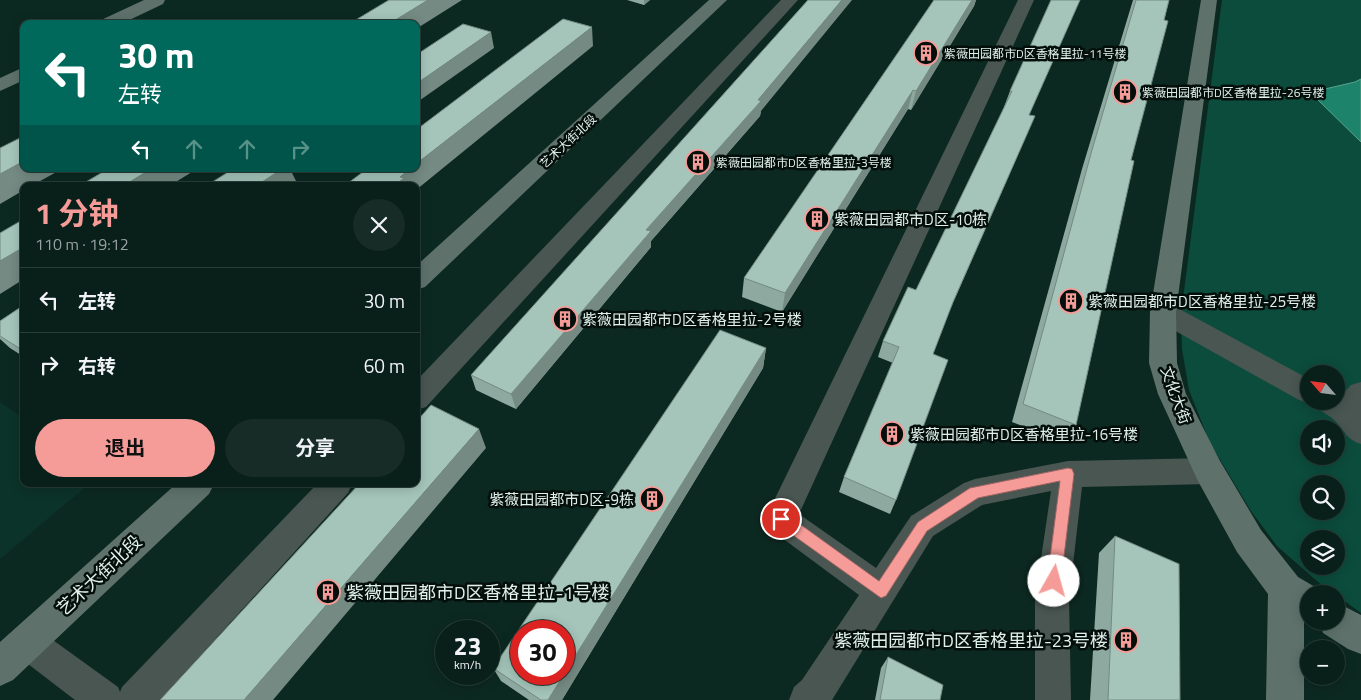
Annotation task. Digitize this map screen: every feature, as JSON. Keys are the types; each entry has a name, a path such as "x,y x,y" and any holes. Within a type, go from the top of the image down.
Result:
{"street":[{"path":"115,20 157,0"},
{"path":"134,20 174,0"},
{"name":"艺术大街北段","path":"420,277 719,0"},
{"path":"420,395 790,0"},
{"path":"881,591 781,519 1026,0"},
{"name":"文化大街","path":"1209,0 1163,312 1163,363 1172,394 1209,471 1249,541 1297,596"},
{"path":"0,75 20,66"},
{"path":"0,85 20,75"},
{"path":"1163,312 1300,387"},
{"path":"1345,404 1361,432"},
{"path":"807,700 815,693 922,526 975,492 1068,474 1209,471"},
{"path":"1053,700 1052,599 1068,474"},
{"name":"艺术大街北段","path":"0,667 195,487"},
{"path":"135,700 334,487"},
{"path":"1285,700 1297,596"},
{"path":"1345,626 1361,636"},
{"path":"27,642 105,700"}],"shaded area":[{"path":"1222,0 1361,0 1361,613 1345,601 1345,585 1322,585 1310,575 1345,575 1345,530 1300,530 1300,566 1277,546 1251,511 1210,443 1189,390 1182,349 1181,314"},
{"path":"1361,79 1361,142 1316,98 1325,89"},
{"path":"0,402 20,416 20,487 85,487 0,559"}],"building":[{"path":"389,0 428,0 396,20 356,20"},
{"path":"808,0 842,0 758,100 761,101 646,230 651,231 511,394 471,375"},
{"path":"934,0 972,0 916,91 913,90 785,293 744,278"},
{"path":"1051,0 1080,0 1029,115 1035,116 953,302 933,354 948,360 896,500 844,477 899,347 883,341 908,287 916,290 1012,91 1010,91"},
{"path":"1136,0 1169,0 1164,20 1168,21 1131,160 1134,161 1076,425 1023,404 1092,150"},
{"path":"563,19 592,27 420,161 420,127"},
{"path":"463,24 491,32 420,81 420,52"},
{"path":"20,138 20,163 0,174 0,148"},
{"path":"103,172 146,172 130,182 86,182"},
{"path":"228,172 277,172 262,182 212,182"},
{"path":"363,172 406,172 400,177 404,178 399,182 349,182"},
{"path":"20,221 20,249 0,261 0,233"},
{"path":"20,308 19,348 0,336 0,321"},
{"name":"紫薇田园都市D区-9栋","path":"720,330 766,348 575,656 575,620 525,620"},
{"name":"紫薇田园都市D区香格里拉-1号楼","path":"431,405 479,429 244,700 160,700 356,487 420,487 420,417"},
{"name":"紫薇田园都市D区香格里拉-23号楼","path":"1115,536 1179,564 1180,700 1108,700"},
{"name":"紫薇田园都市D区-9栋","path":"510,643 510,679 500,673 500,658"},
{"path":"888,657 943,685 940,700 880,700"},
{"name":"紫薇田园都市D区-9栋","path":"518,685 557,685 548,700 541,700"}],"place":[{"name":"紫薇田园都市D区香格里拉-11号楼","path":"926,53"},
{"name":"紫薇田园都市D区香格里拉-26号楼","path":"1125,92"},
{"name":"紫薇田园都市D区香格里拉-3号楼","path":"698,162"},
{"name":"紫薇田园都市D区-10栋","path":"817,219"},
{"name":"紫薇田园都市D区香格里拉-25号楼","path":"1071,301"},
{"name":"紫薇田园都市D区香格里拉-2号楼","path":"565,319"},
{"name":"紫薇田园都市D区香格里拉-16号楼","path":"892,434"},
{"name":"紫薇田园都市D区-9栋","path":"652,499"},
{"name":"紫薇田园都市D区香格里拉-1号楼","path":"328,592"},
{"name":"紫薇田园都市D区香格里拉-23号楼","path":"1126,640"}],"route":[{"path":"781,519 881,591 922,526 975,492 1068,474 1054,581"}]}
